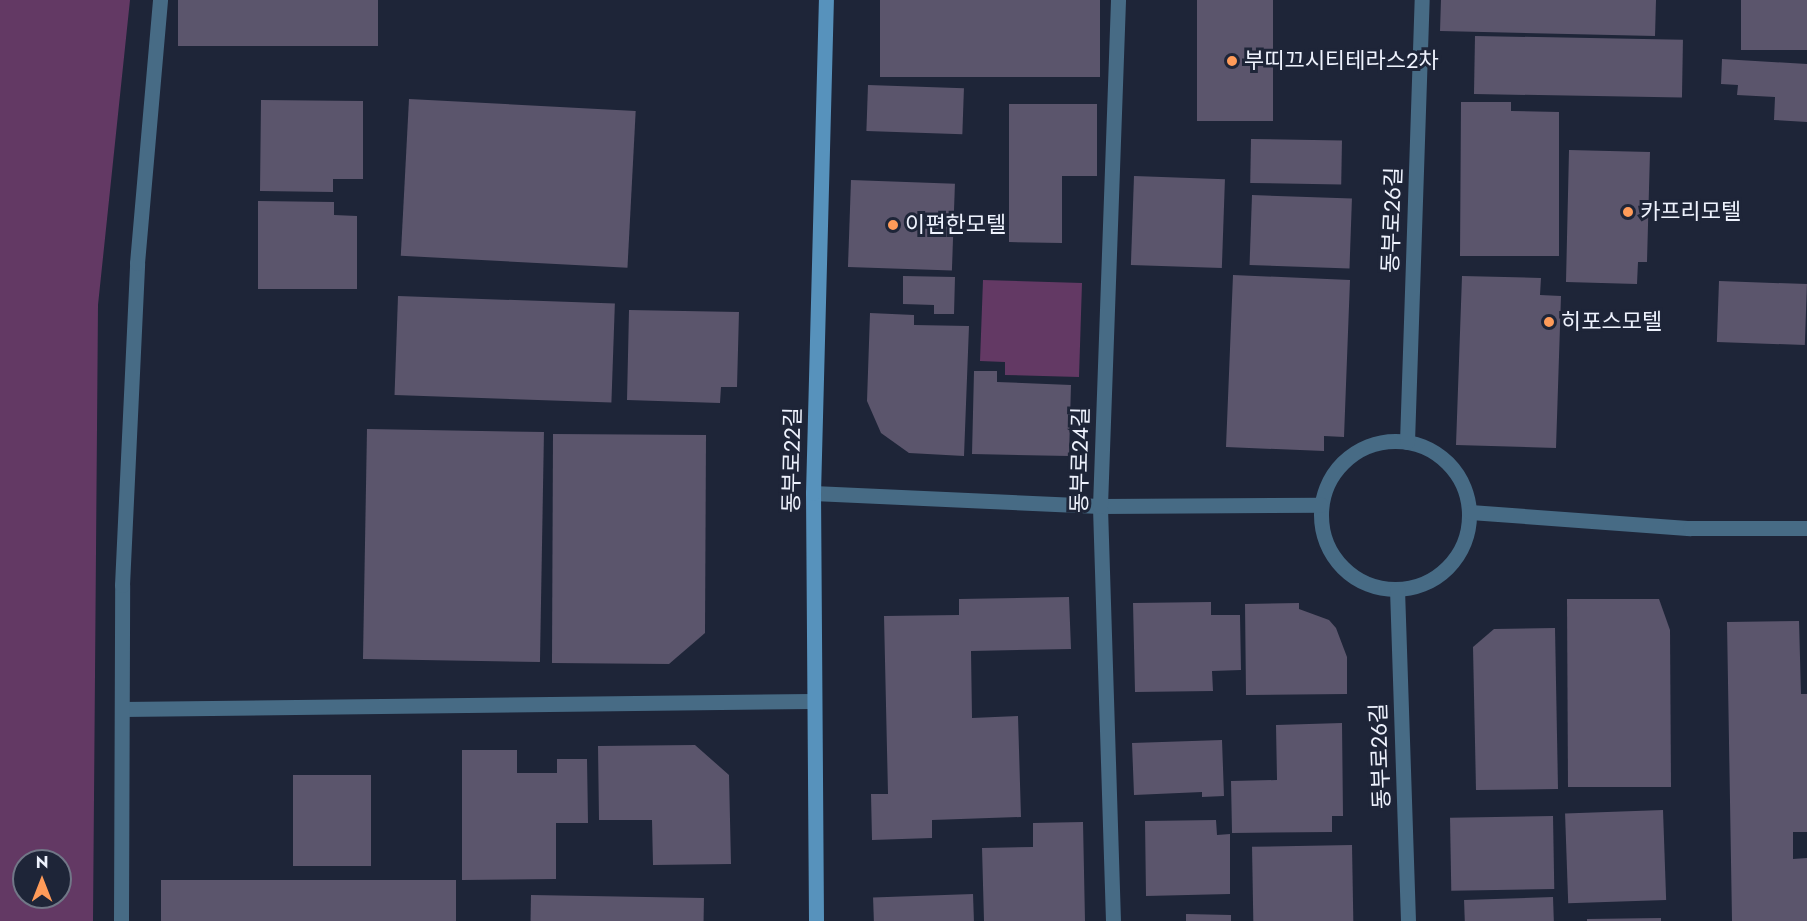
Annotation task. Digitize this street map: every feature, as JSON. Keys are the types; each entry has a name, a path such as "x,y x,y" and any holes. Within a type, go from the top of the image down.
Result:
{"main road":[{"name":"동부로22길","path":"816,921 811,701 813,493 826,0"}],"street":[{"path":"121,921 122,585 137,263 160,0"},
{"name":"동부로24길","path":"1113,921 1100,506 1118,0"},
{"name":"동부로26길","path":"1407,442 1422,0"},
{"path":"1383,442 1407,442 1431,449 1451,465 1470,512 1468,534 1443,572 1425,584 1397,589 1359,580 1342,567 1328,549 1321,505 1328,483 1350,456 1383,442"},
{"path":"813,493 1100,506 1321,505"},
{"path":"1470,512 1690,528 1807,528"},
{"name":"동부로26길","path":"1397,589 1408,921"},
{"path":"122,709 811,701"}],"shaded area":[{"path":"0,0 130,0 98,305 93,921 0,921"},
{"path":"983,280 1082,283 1079,377 1005,375 1005,362 980,361"}],"building":[{"path":"178,0 378,0 378,46 178,46"},
{"path":"880,0 1100,0 1100,77 880,77"},
{"name":"부띠끄시티테라스2차","path":"1197,0 1273,0 1273,121 1197,121"},
{"path":"1441,0 1656,0 1655,36 1440,31"},
{"path":"1741,0 1807,0 1807,50 1741,50"},
{"path":"1475,36 1683,40 1682,98 1474,94"},
{"path":"1722,59 1807,64 1807,122 1774,120 1775,97 1737,95 1738,85 1721,84"},
{"path":"868,85 964,88 962,134 866,131"},
{"path":"409,99 636,111 627,268 401,256"},
{"path":"261,100 363,101 363,179 333,179 333,192 260,191"},
{"path":"1461,102 1511,102 1511,111 1559,112 1559,256 1460,256"},
{"path":"1009,104 1097,104 1097,176 1062,176 1062,243 1009,242"},
{"path":"1251,139 1342,141 1341,185 1250,183"},
{"path":"1569,150 1650,152 1647,262 1638,262 1637,284 1566,282"},
{"path":"1134,176 1225,179 1222,268 1131,265"},
{"path":"851,180 955,184 952,271 848,267"},
{"path":"1252,195 1352,198 1349,268 1250,265"},
{"path":"258,201 334,202 334,215 357,216 357,289 258,289"},
{"path":"1233,275 1350,280 1344,437 1324,436 1324,451 1226,447"},
{"path":"903,276 955,277 954,314 934,314 934,305 903,304"},
{"path":"1462,276 1541,278 1540,295 1561,296 1556,448 1456,445"},
{"path":"1719,281 1807,284 1805,345 1717,342"},
{"path":"398,296 615,304 611,403 395,395"},
{"path":"629,310 739,312 737,387 721,387 720,403 627,400"},
{"path":"870,313 914,315 914,325 969,326 964,456 909,453 881,433 867,401"},
{"path":"974,371 997,371 997,382 1071,385 1069,456 972,454"},
{"path":"367,429 544,432 540,662 363,659"},
{"path":"553,434 706,435 705,633 669,664 552,663"},
{"path":"1069,597 1071,649 971,651 972,718 1018,716 1021,817 932,820 932,838 872,840 871,794 888,794 884,616 959,615 959,599"},
{"path":"1567,599 1659,599 1670,630 1671,787 1568,787"},
{"path":"1211,602 1211,615 1240,615 1241,670 1212,671 1213,691 1135,692 1133,603"},
{"path":"1299,603 1299,609 1329,620 1336,628 1347,657 1347,694 1246,695 1245,604"},
{"path":"1799,621 1801,694 1807,694 1807,832 1793,832 1793,859 1807,858 1807,921 1732,921 1727,622"},
{"path":"1555,628 1558,789 1476,790 1473,647 1494,629"},
{"path":"1342,723 1343,816 1332,816 1332,832 1232,833 1231,781 1277,780 1276,725"},
{"path":"1222,740 1224,796 1202,797 1202,792 1134,795 1132,743"},
{"path":"695,745 729,775 731,864 653,865 652,820 599,820 598,746"},
{"path":"462,750 517,750 517,773 557,773 557,759 587,759 588,823 556,823 556,879 462,880"},
{"path":"293,775 371,775 371,866 293,866"},
{"path":"1663,810 1666,900 1568,903 1565,813"},
{"path":"1553,816 1554,889 1451,891 1450,818"},
{"path":"1216,820 1217,835 1230,834 1230,894 1146,896 1145,821"},
{"path":"1083,822 1085,921 984,921 982,848 1033,847 1033,823"},
{"path":"1352,845 1353,921 1253,921 1252,847"},
{"path":"161,880 456,880 456,921 161,921"},
{"path":"973,894 974,921 874,921 873,897"},
{"path":"531,895 704,898 704,921 531,921"},
{"path":"1553,897 1554,921 1465,921 1464,900"},
{"path":"1186,914 1231,915 1231,921 1186,921"},
{"path":"1661,918 1661,921 1587,921 1587,919"}],"place":[{"name":"부띠끄시티테라스2차","path":"1232,61"},
{"name":"카프리모텔","path":"1628,212"},
{"name":"이편한모텔","path":"893,225"},
{"name":"히포스모텔","path":"1549,322"}]}
